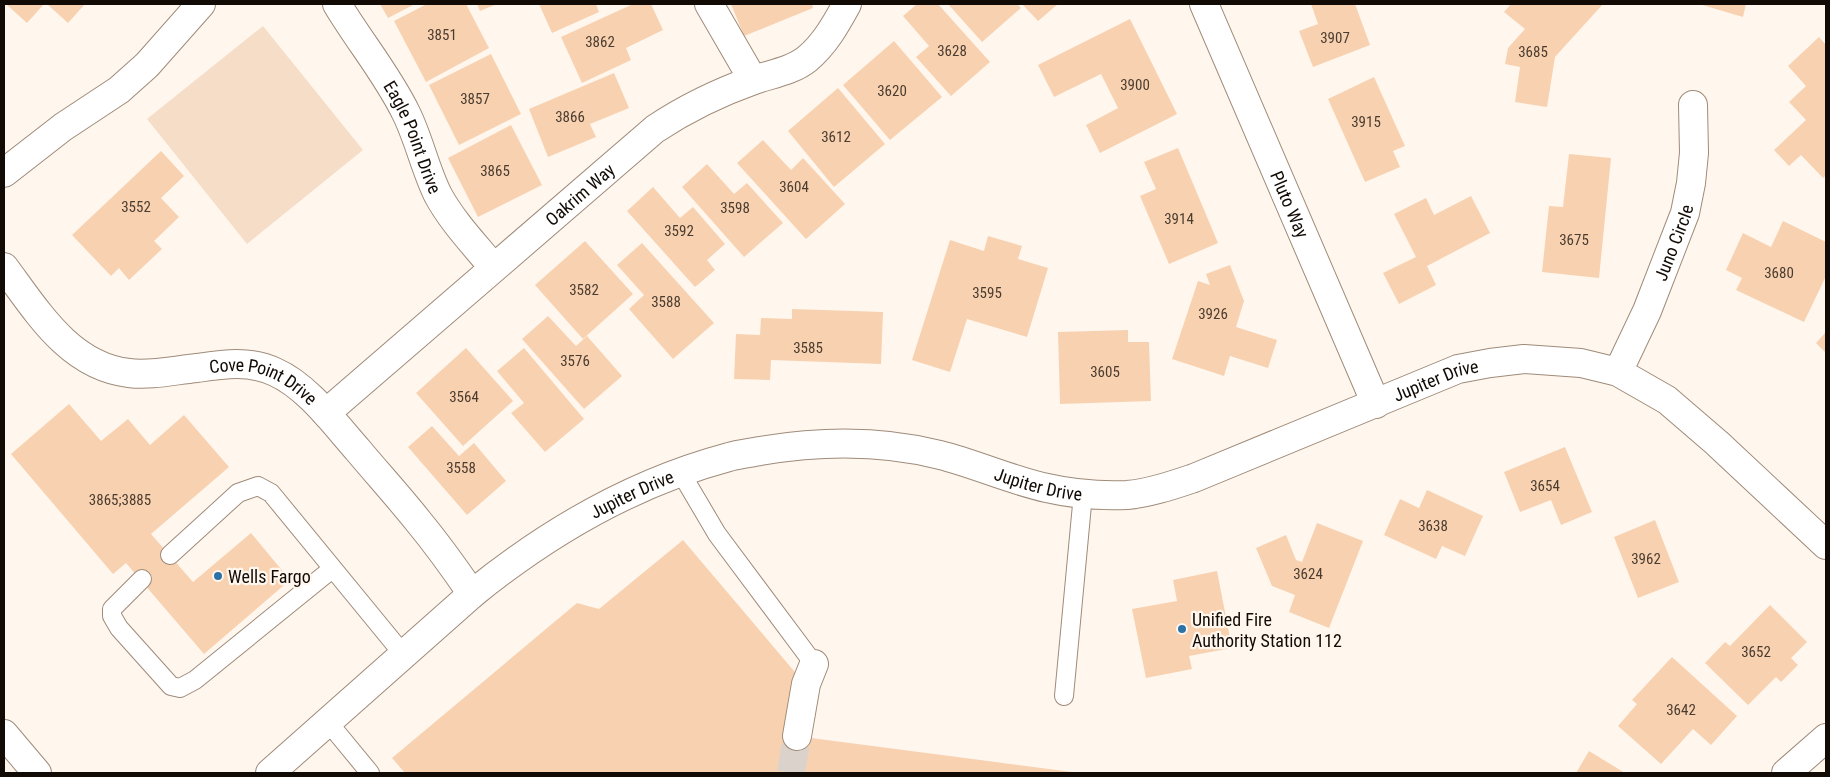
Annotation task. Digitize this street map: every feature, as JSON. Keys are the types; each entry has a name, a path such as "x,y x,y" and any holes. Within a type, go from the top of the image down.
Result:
{"street":[{"path":"4,174 63,127 119,90 147,65 201,4"},
{"name":"Eagle Point Drive","path":"337,4 355,34 390,83 406,114 439,196 450,214 493,267"},
{"path":"709,4 753,80"},
{"name":"Oakrim Way","path":"326,413 655,129 693,107 753,80 791,68 805,60 827,38 847,4"},
{"name":"Pluto Way","path":"1204,4 1376,404"},
{"name":"Juno Circle","path":"1618,372 1646,311 1684,213 1691,182 1694,152 1692,105"},
{"name":"Cove Point Drive","path":"4,267 52,330 76,353 90,361 130,374 230,363 248,364 277,372 296,385 326,413 418,521 472,594"},
{"name":"Jupiter Drive","path":"270,773 472,594 505,567 567,527 640,489 681,473 730,456 791,446 851,444 901,448 939,455 1045,488 1083,494 1129,495 1158,489 1194,478 1458,369 1490,362 1524,359 1581,363 1618,372 1667,400 1717,443 1826,544"},
{"path":"797,736 806,684 814,664"},
{"path":"4,734 38,773"},
{"path":"1786,773 1826,738"}],"lane":[{"path":"681,473 717,534 814,664"},
{"path":"170,555 238,493 258,486 271,493 403,654"},
{"path":"1064,696 1083,494"},
{"path":"142,579 112,609 112,616 119,628 172,686 180,688 195,680 332,569"},
{"path":"328,722 370,773"}],"shaded area":[{"path":"263,26 363,150 247,244 147,119"}],"building":[{"path":"6,4 44,4 27,23"},
{"path":"47,4 85,4 68,23"},
{"path":"380,4 415,4 388,18"},
{"path":"427,4 466,4 489,48 426,82 394,21"},
{"path":"477,4 497,4 480,11"},
{"path":"539,4 596,4 599,12 552,33"},
{"path":"633,4 651,4 663,30 626,48 631,60 582,83 561,37"},
{"path":"731,4 812,4 813,8 744,36"},
{"path":"917,4 938,4 990,62 951,96 916,57 929,46 903,16"},
{"path":"948,4 1017,4 1021,8 982,42"},
{"path":"1022,4 1058,4 1038,21"},
{"path":"1311,4 1355,4 1370,45 1313,67 1299,31 1318,24"},
{"path":"1511,4 1603,4 1555,57 1547,107 1515,102 1520,67 1505,64 1508,48 1525,29 1504,12"},
{"path":"1699,4 1746,4 1743,17"},
{"path":"1130,19 1177,114 1100,153 1086,125 1118,108 1101,74 1054,97 1038,65"},
{"path":"1819,37 1826,45 1826,175 1823,178 1801,155 1789,166 1774,150 1806,120 1789,102 1806,86 1788,66"},
{"path":"894,41 942,97 890,140 843,85"},
{"path":"491,54 521,114 459,145 429,85"},
{"path":"614,73 629,108 590,124 596,137 548,157 529,109"},
{"path":"1374,77 1405,146 1393,151 1400,167 1365,182 1328,99"},
{"path":"838,88 885,144 834,187 788,131"},
{"path":"511,125 542,185 478,217 448,158"},
{"path":"763,140 791,170 803,158 845,204 806,239 737,163"},
{"path":"1178,148 1218,243 1169,264 1140,196 1156,189 1144,162"},
{"path":"161,151 184,176 161,198 179,217 154,241 162,249 129,280 119,268 111,276 72,235"},
{"path":"1569,154 1611,158 1599,278 1542,272 1549,206 1563,207"},
{"path":"707,164 734,194 747,183 783,223 744,257 682,187"},
{"path":"653,187 680,218 693,207 725,244 707,260 715,270 695,287 627,211"},
{"path":"1471,196 1490,233 1427,266 1436,285 1399,304 1383,273 1416,257 1394,214 1426,198 1434,215"},
{"path":"1783,221 1826,242 1826,276 1804,322 1736,290 1742,278 1726,270 1743,233 1771,247"},
{"path":"988,236 1022,246 1018,259 1048,268 1027,337 967,319 950,372 912,360 950,240 984,251"},
{"path":"585,241 633,294 583,339 535,285"},
{"path":"642,243 714,323 673,359 629,309 644,295 617,265"},
{"path":"1230,265 1244,301 1236,327 1277,340 1268,368 1230,356 1224,376 1172,359 1198,281 1210,285 1206,274"},
{"path":"792,309 883,312 881,364 771,360 770,380 734,379 736,334 760,335 761,318 792,319"},
{"path":"548,316 576,346 587,336 622,376 584,409 522,339"},
{"path":"1128,330 1128,342 1149,342 1151,401 1060,404 1058,332"},
{"path":"1826,332 1826,353 1816,343"},
{"path":"466,348 513,401 463,446 416,393"},
{"path":"524,348 584,419 545,452 511,413 524,403 497,371"},
{"path":"69,404 101,441 128,419 150,445 184,415 229,467 151,534 193,582 251,533 290,580 204,654 126,563 113,574 11,454"},
{"path":"432,426 459,456 474,443 506,481 467,515 408,447"},
{"path":"1565,447 1592,512 1561,525 1551,500 1520,512 1504,472"},
{"path":"1427,490 1483,516 1465,556 1442,546 1436,559 1384,535 1400,499 1419,508"},
{"path":"1655,520 1679,582 1638,598 1614,537"},
{"path":"1317,523 1363,541 1329,628 1289,612 1295,595 1272,586 1256,548 1286,535 1296,560 1302,562"},
{"path":"683,540 805,684 796,736 1080,773 405,773 392,758 577,603 599,609"},
{"name":"Unified Fire Authority Station 112","path":"1217,571 1232,648 1189,656 1192,669 1146,678 1132,609 1177,601 1173,580"},
{"path":"1770,605 1807,642 1791,658 1798,665 1781,682 1776,677 1748,705 1705,663 1725,642 1730,646"},
{"path":"1672,657 1737,716 1711,745 1693,729 1661,764 1618,726 1637,704 1632,700"},
{"path":"1589,751 1625,773 1576,773"}],"tunnel":[{"path":"791,773 797,736"}],"place":[{"name":"Wells Fargo","path":"218,576"},
{"name":"Unified Fire Authority Station 112","path":"1182,629"}]}
